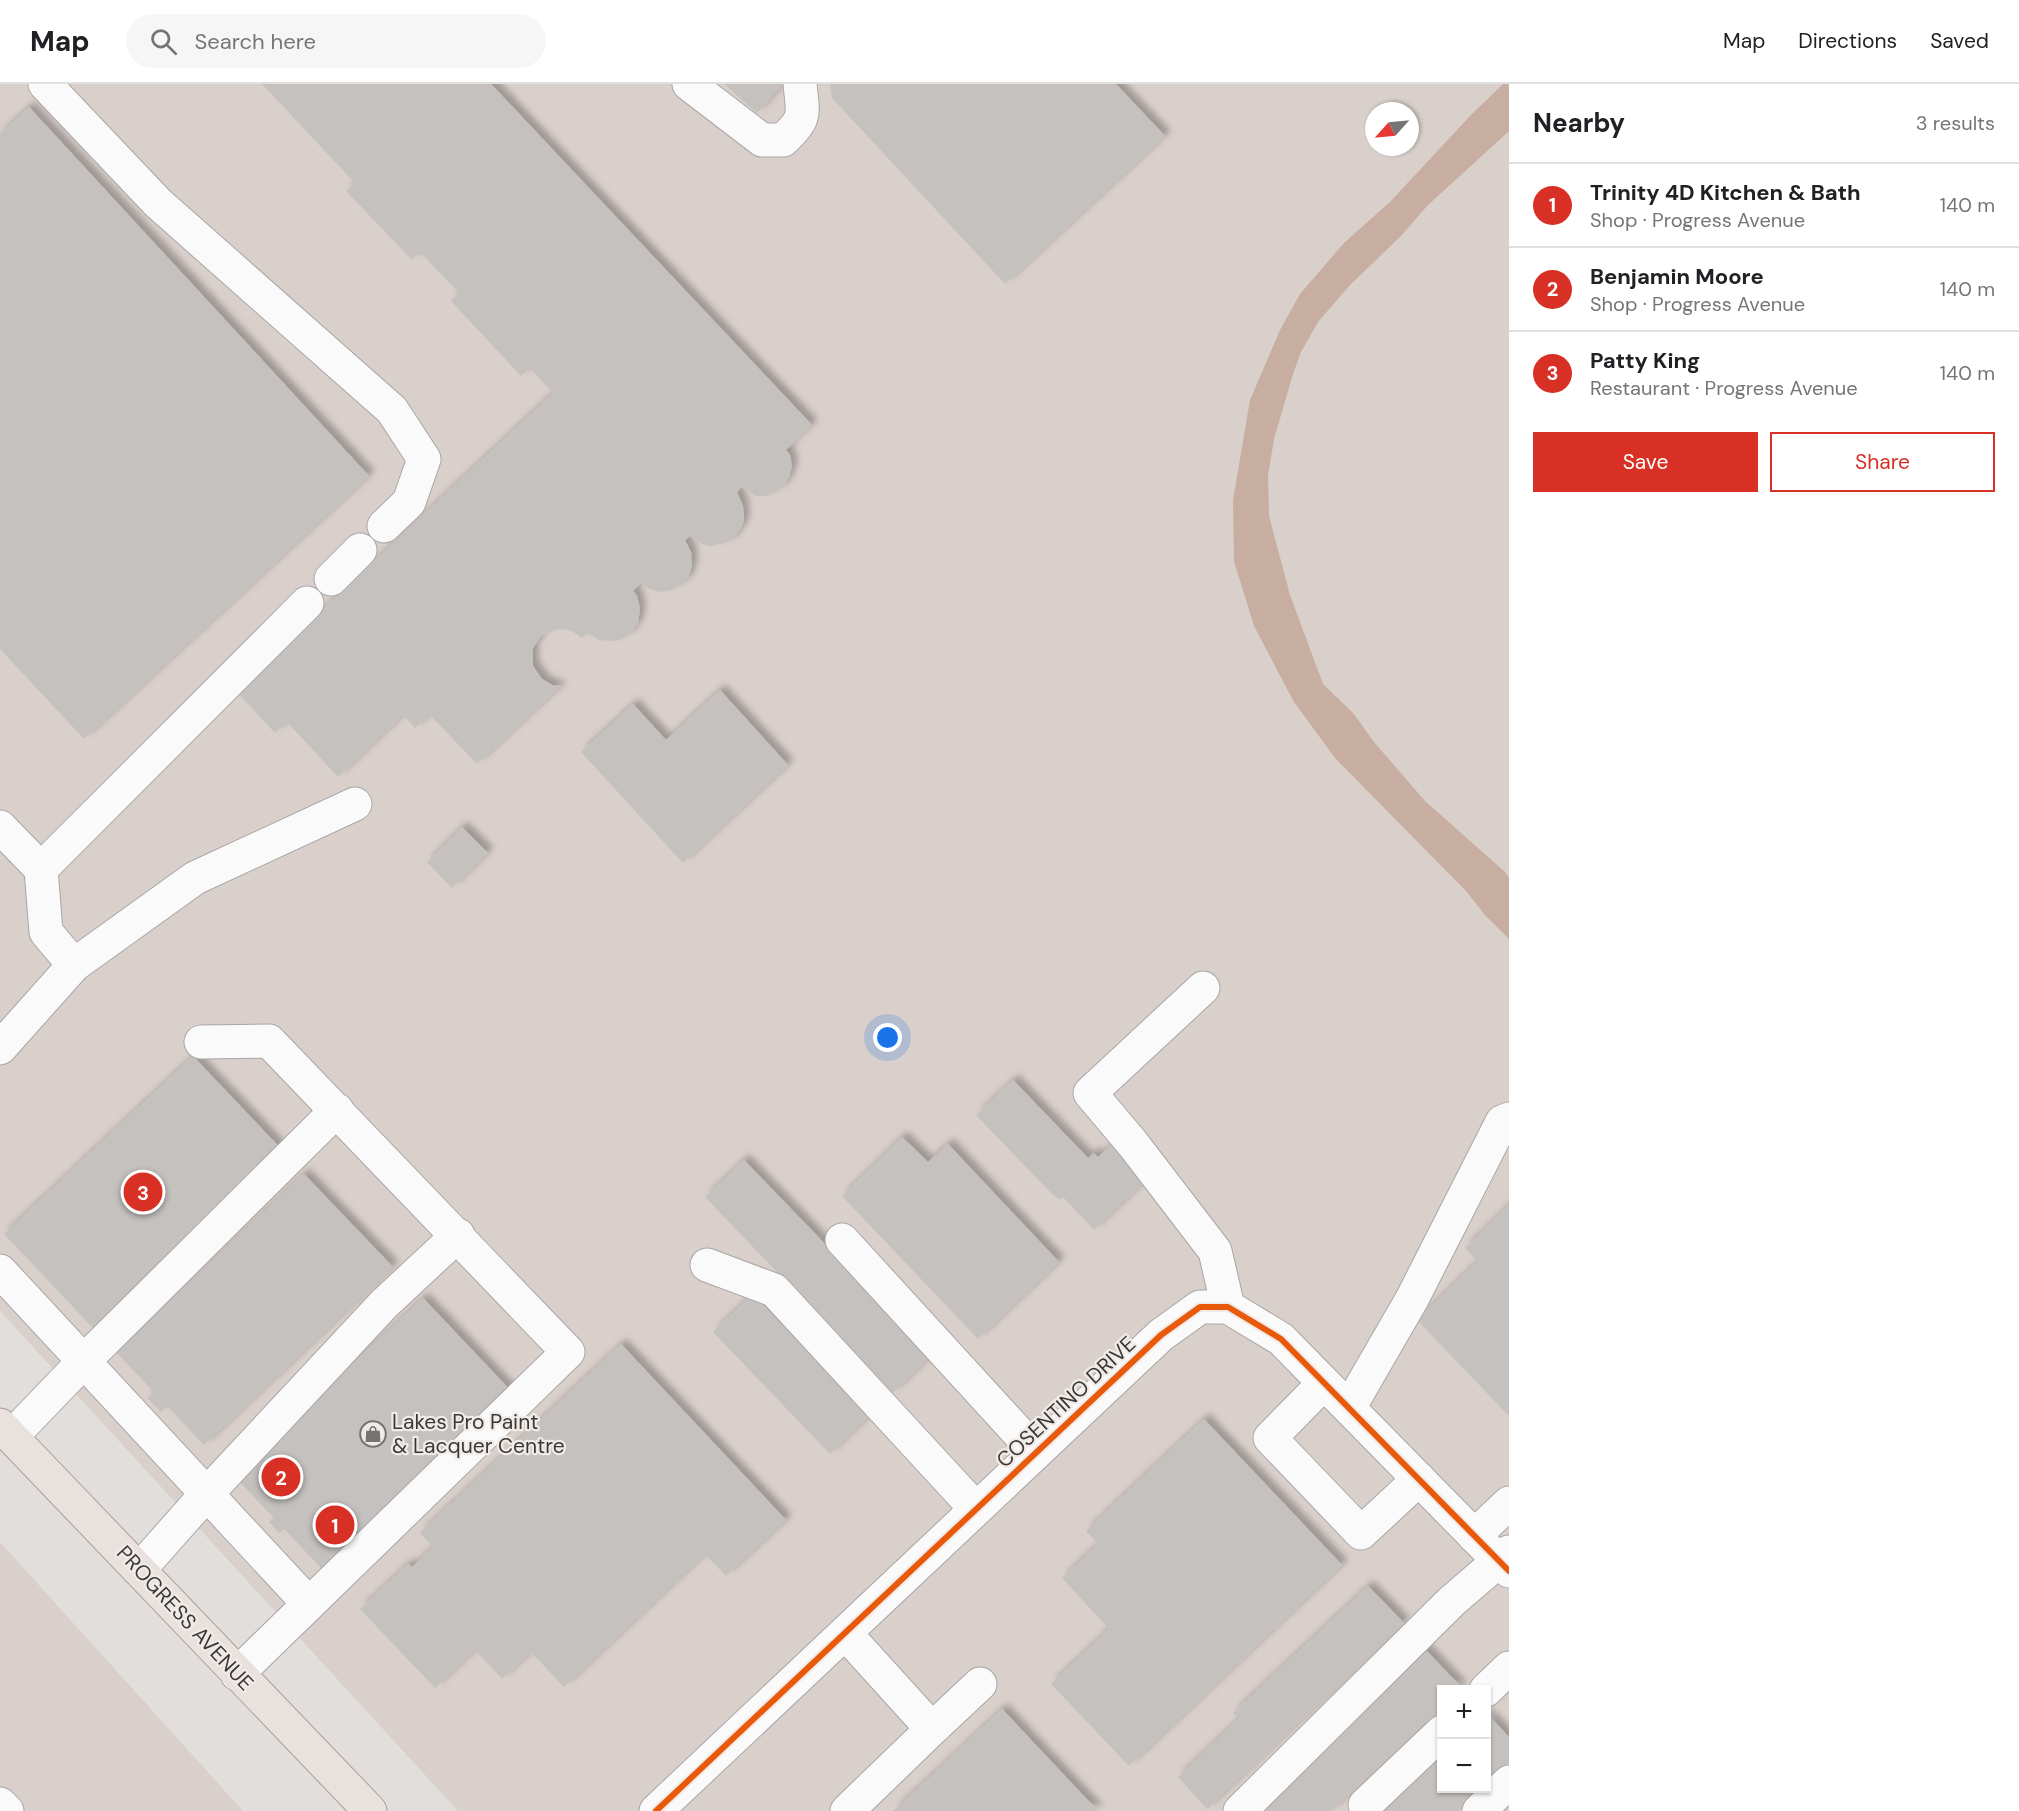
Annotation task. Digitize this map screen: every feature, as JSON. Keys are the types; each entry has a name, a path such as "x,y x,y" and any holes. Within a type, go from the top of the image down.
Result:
{"main road":[{"name":"PROGRESS AVENUE","path":"6,1431 370,1811"}],"street":[{"path":"45,84 158,203 392,410 424,459 409,502 384,526"},
{"path":"689,84 762,140 783,140 799,125 803,109 800,84"},
{"path":"331,579 360,550"},
{"path":"41,869 307,603"},
{"path":"0,1048 74,965 195,878 355,804"},
{"path":"0,827 41,869 46,932 74,965"},
{"path":"1203,988 1090,1093 1133,1144 1215,1251 1228,1307 1281,1339 1474,1536 1506,1561 1452,1601 1240,1811"},
{"path":"201,1042 269,1041 568,1352 237,1674"},
{"path":"6,1431 84,1361 337,1110"},
{"path":"1349,1408 1412,1299 1502,1122 1509,1119"},
{"path":"139,1570 384,1304 458,1235"},
{"path":"842,1240 1036,1452"},
{"path":"707,1265 774,1290 976,1509"},
{"path":"0,1271 309,1604"},
{"name":"COSENTINO DRIVE","path":"656,1811 1161,1335 1200,1307 1228,1307"},
{"path":"1324,1383 1270,1438 1361,1533 1419,1479"},
{"path":"1474,1536 1509,1503"},
{"path":"845,1633 932,1729"},
{"path":"1490,1685 1509,1668"},
{"path":"847,1811 980,1684"},
{"path":"1365,1805 1437,1737"},
{"path":"1479,1811 1509,1782"},
{"path":"0,1804 7,1811"}],"shaded area":[{"path":"0,84 1509,84 1509,1811 458,1811 0,1311"},
{"path":"1503,84 1509,84 1509,131 1427,206 1401,236 1350,285 1318,322 1301,352 1293,374 1274,439 1268,476 1269,516 1290,595 1323,684 1353,713 1374,742 1425,801 1504,871 1509,878 1509,939 1485,915 1466,891 1335,758 1294,702 1254,626 1234,561 1233,500 1250,400 1280,330 1300,294 1344,243 1390,202"},
{"path":"0,1542 243,1811 0,1811"}],"building":[{"path":"262,84 491,84 812,425 786,450 790,455 792,466 783,487 768,496 756,496 742,487 737,492 743,506 744,520 732,540 710,546 690,536 685,540 691,552 692,565 688,578 683,583 672,590 658,592 641,583 633,591 637,596 640,609 638,623 630,634 612,641 599,640 587,633 582,638 572,631 563,629 551,630 541,636 533,648 533,666 542,679 552,685 561,686 477,764 430,715 415,728 403,715 338,777 287,722 275,733 236,691 553,393 530,368 521,376 451,301 459,293 420,252 412,260 346,191 355,183"},
{"path":"724,84 783,84 757,113"},
{"path":"830,84 1116,84 1165,136 1005,284 832,98"},
{"path":"29,107 369,476 84,739 0,649 0,134"},
{"path":"720,690 788,765 683,863 581,752 633,704 666,740"},
{"path":"462,827 488,853 452,888 427,862"},
{"path":"193,1056 282,1150 93,1328 4,1234"},
{"path":"1013,1080 1088,1158 1094,1153 1098,1157 1114,1142 1148,1178 1094,1230 1063,1197 1060,1200 1051,1193 976,1115"},
{"path":"902,1137 928,1162 948,1144 1059,1262 978,1339 842,1196"},
{"path":"744,1160 932,1355 893,1393 705,1197"},
{"path":"304,1174 393,1267 204,1445 167,1406 161,1412 147,1398 154,1392 116,1352"},
{"path":"1509,1205 1509,1416 1417,1320 1478,1261 1465,1248"},
{"path":"753,1294 869,1416 830,1454 713,1332"},
{"name":"Lakes Pro Paint & Lacquer Centre","path":"423,1298 512,1392 323,1570 284,1529 279,1533 269,1522 274,1518 234,1476"},
{"path":"621,1344 786,1520 726,1576 705,1554 564,1687 531,1652 502,1679 475,1650 435,1688 360,1609 408,1564 412,1567 433,1547 420,1533"},
{"path":"1204,1419 1342,1565 1129,1766 1051,1684 1109,1629 1062,1578 1098,1544 1086,1531"},
{"path":"1368,1586 1404,1623 1207,1809 1178,1777 1239,1719 1233,1713"},
{"path":"1424,1648 1459,1685 1437,1685 1437,1711 1331,1811 1262,1811 1297,1778 1293,1773"},
{"path":"1002,1709 1098,1811 893,1811 930,1777"},
{"path":"1491,1718 1509,1737 1509,1764 1491,1780"},
{"path":"1437,1759 1437,1793 1478,1793 1459,1811 1381,1811"}],"cycle path":[{"path":"656,1811 1161,1335 1200,1307 1228,1307 1281,1339 1509,1571"}],"place":[{"name":"Patty King","path":"143,1192"},
{"name":"Lakes Pro Paint & Lacquer Centre","path":"373,1434"},
{"name":"Benjamin Moore","path":"281,1477"},
{"name":"Trinity 4D Kitchen & Bath","path":"335,1525"}]}
